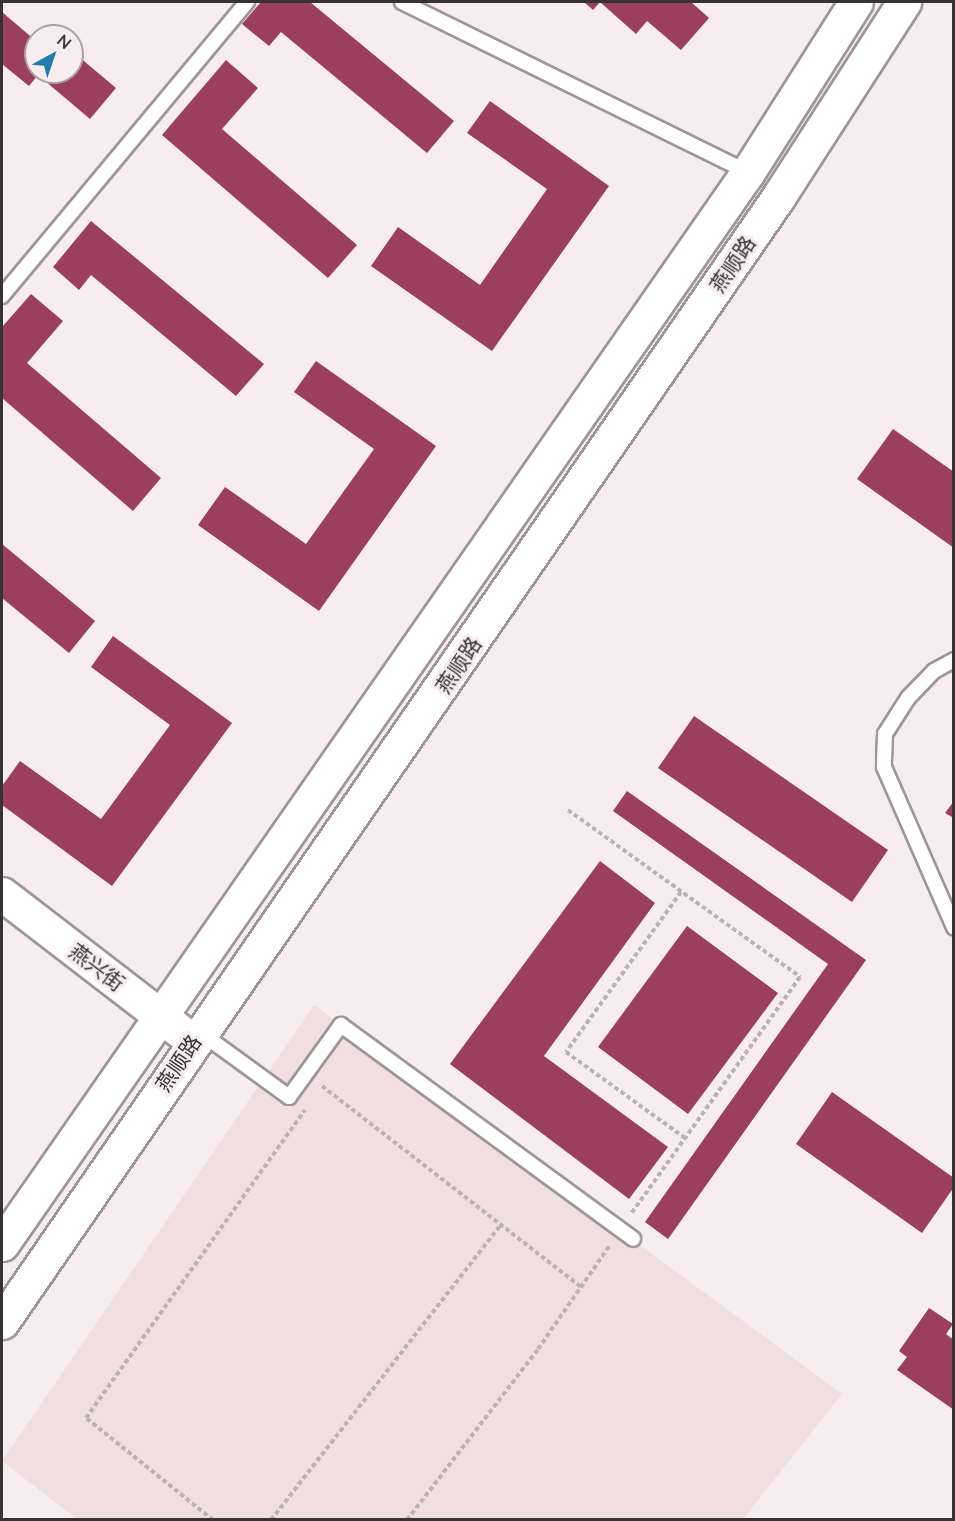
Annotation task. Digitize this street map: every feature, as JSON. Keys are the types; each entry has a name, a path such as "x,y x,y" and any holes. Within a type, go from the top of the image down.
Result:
{"main road":[{"name":"燕顺路","path":"2,1244 748,172 856,2"},
{"name":"燕顺路","path":"2,1323 196,1036 441,690 725,275 904,2"},
{"name":"燕兴街","path":"2,894 161,1016 196,1036"}],"lane":[{"path":"2,296 247,2"},
{"path":"402,2 748,172"},
{"path":"954,660 934,671 896,716 885,734 884,767 954,927"},
{"path":"196,1036 289,1097 341,1025 633,1239"}],"path":[{"path":"407,1520 581,1287 800,977 568,810"},
{"path":"681,892 566,1052 685,1138"},
{"path":"315,1096 328,1078"},
{"path":"322,1086 581,1287"},
{"path":"213,1520 86,1418 308,1106"},
{"path":"272,1520 501,1225"}],"shaded area":[{"path":"314,1005 842,1394 743,1519 77,1519 2,1461"}],"building":[{"path":"261,2 310,2 454,121 427,153 281,32 269,46 242,24"},
{"path":"584,2 600,2 593,10"},
{"path":"600,2 691,2 709,18 681,50 647,21 636,34"},
{"path":"2,12 24,31 24,82 2,64"},
{"path":"226,60 258,88 222,129 357,245 328,278 162,135"},
{"path":"84,61 116,88 90,119 49,84 84,84"},
{"path":"490,101 609,186 492,351 371,266 398,227 480,285 547,189 467,133"},
{"path":"91,221 264,364 236,396 91,275 79,290 53,267"},
{"path":"31,294 63,321 27,363 161,478 133,511 2,398 2,327"},
{"path":"316,361 436,446 319,611 198,525 225,487 306,544 374,449 294,392"},
{"path":"893,429 954,472 954,548 857,479"},
{"path":"2,544 95,621 69,653 2,598"},
{"path":"113,636 232,723 112,886 2,805 2,786 20,761 101,819 170,725 91,667"},
{"path":"694,716 888,850 852,902 658,768"},
{"path":"627,791 866,960 668,1239 645,1222 828,964 613,811"},
{"path":"954,801 954,818 945,813"},
{"path":"600,861 655,903 544,1056 668,1147 629,1199 450,1064"},
{"path":"687,926 778,993 688,1114 598,1047"},
{"path":"832,1092 954,1178 954,1187 922,1233 796,1144"},
{"path":"929,1308 953,1324 946,1334 954,1340 954,1410 897,1370 907,1357 899,1351"}]}
